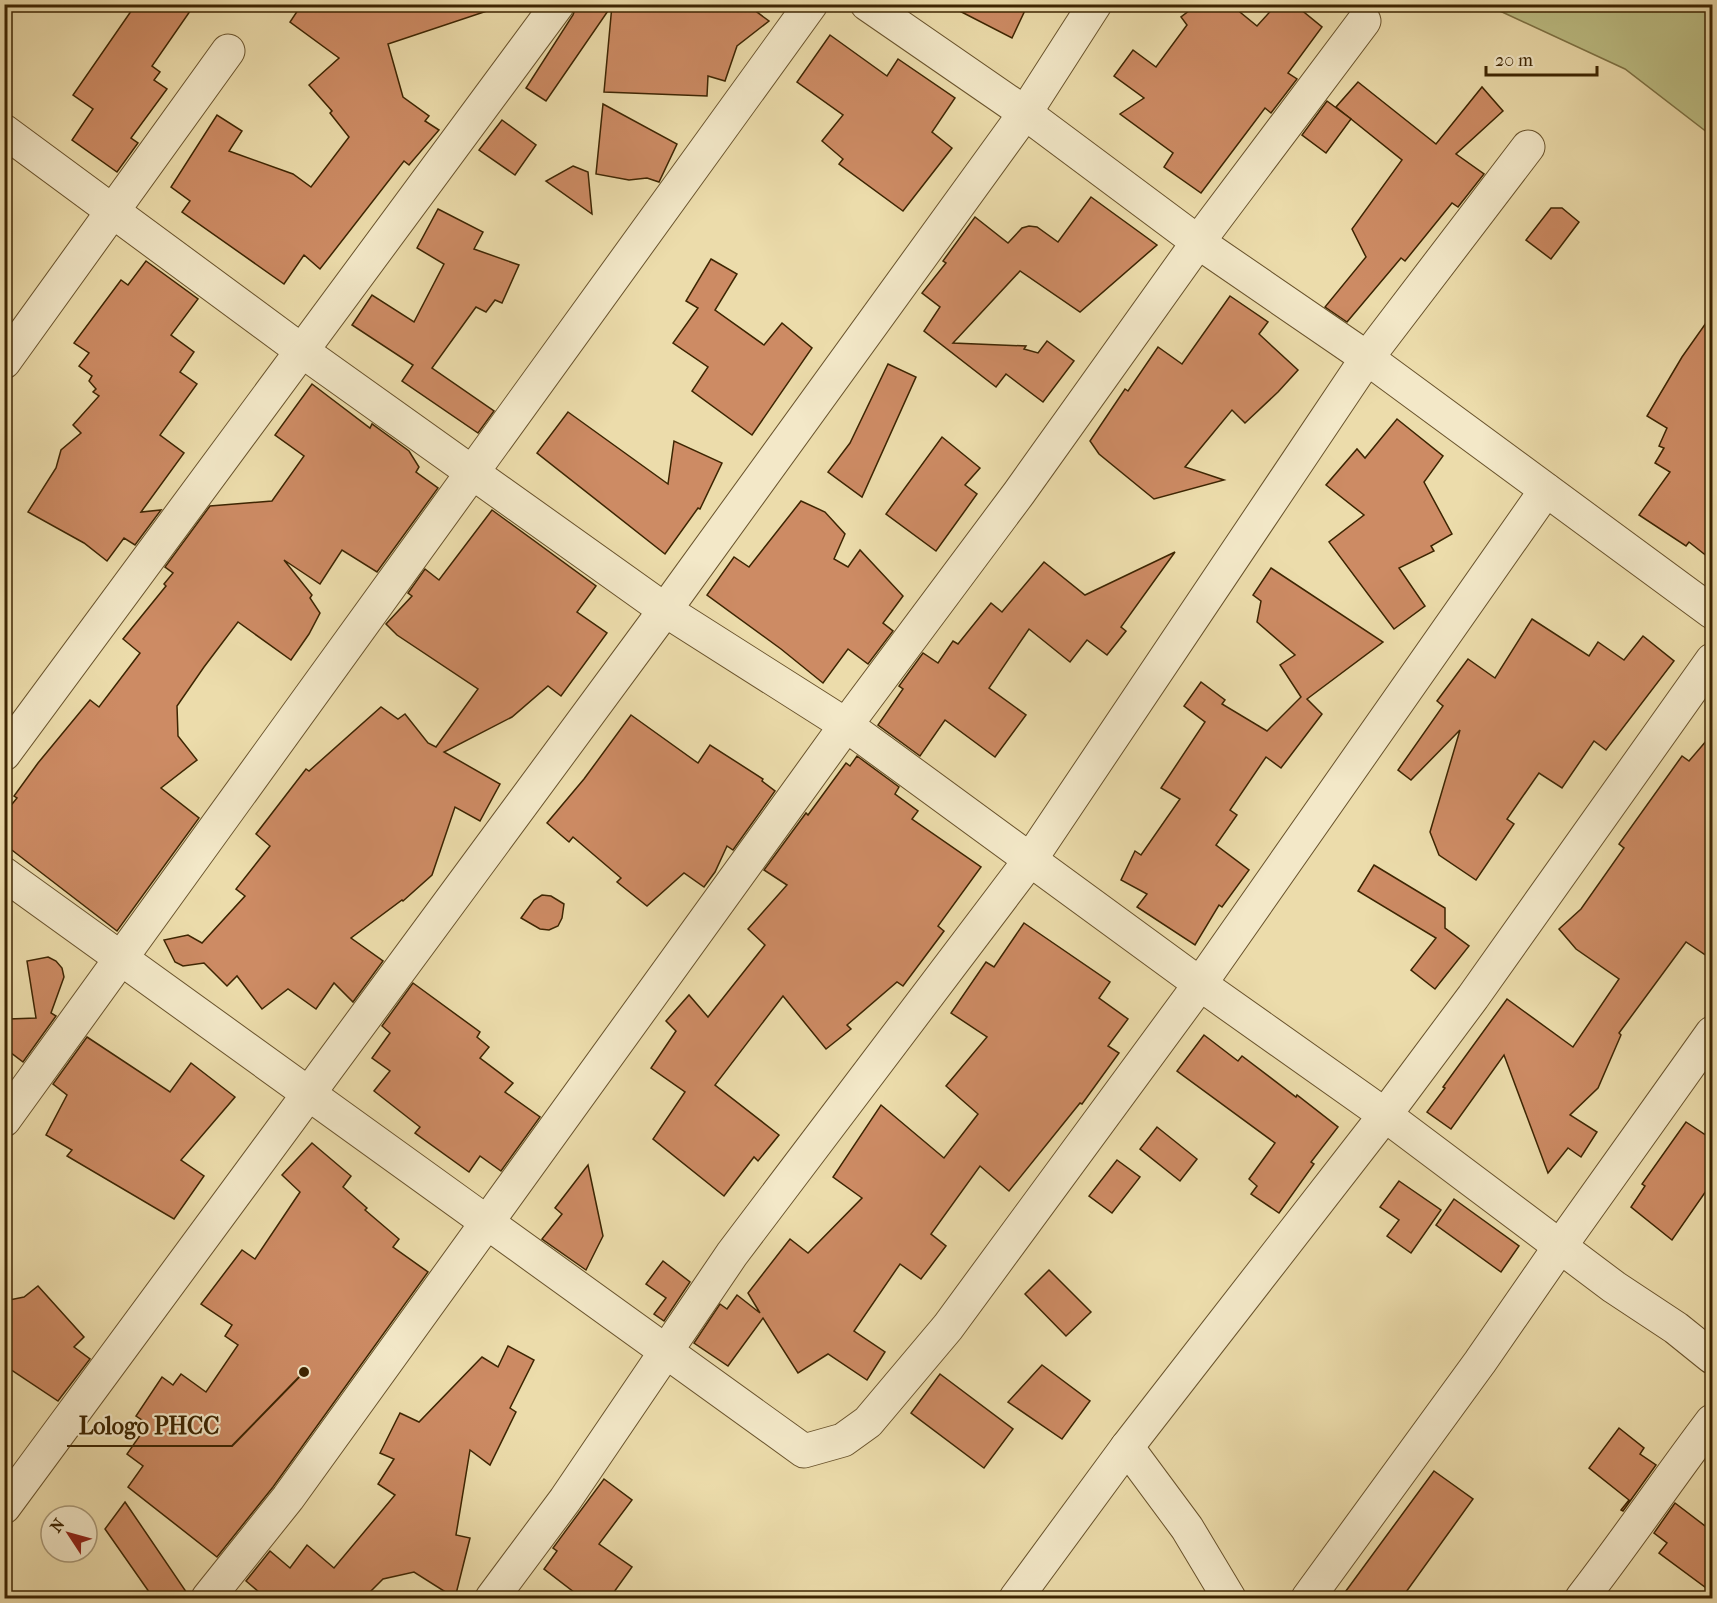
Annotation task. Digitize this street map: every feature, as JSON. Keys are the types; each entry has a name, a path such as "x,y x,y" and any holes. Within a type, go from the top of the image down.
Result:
{"street":[{"path":"4,754 558,4"},
{"path":"4,1120 811,4"},
{"path":"867,4 1025,113 1198,242 1367,358 1713,612"},
{"path":"4,1507 665,610 1025,113 1095,4"},
{"path":"208,1599 288,1498 846,725 1019,493 1198,242 1364,21"},
{"path":"4,362 228,51"},
{"path":"4,130 302,351 665,610 846,725 1200,984 1385,1115 1614,1287 1676,1328 1713,1357"},
{"path":"492,1599 565,1500 732,1254 1030,860 1367,358 1528,147"},
{"path":"4,874 804,1451 843,1440 868,1422 948,1327 1200,984 1546,490"},
{"path":"1016,1599 1127,1447 1385,1115 1473,997 1713,660"},
{"path":"1308,1599 1480,1362 1713,1033"},
{"path":"1582,1599 1628,1540 1679,1464 1713,1421"},
{"path":"1127,1447 1187,1528 1229,1599"}],"green space":[{"path":"1487,5 1712,5 1712,136 1625,69"}],"building":[{"path":"136,4 195,4 152,66 160,72 154,80 167,89 131,138 138,143 117,172 72,140 93,109 73,95"},
{"path":"302,4 489,4 490,10 388,44 403,97 429,116 425,121 439,130 409,165 404,161 320,269 304,255 284,284 182,212 190,201 171,187 217,115 242,131 229,151 293,174 311,187 349,137 330,113 332,111 309,85 339,58 290,22"},
{"path":"577,4 746,4 769,21 737,46 725,81 708,76 707,96 604,92 612,5 546,101 526,88 573,15"},
{"path":"946,4 1028,4 1012,38"},
{"path":"1198,4 1230,4 1257,26 1277,4 1294,4 1322,27 1288,73 1297,79 1271,113 1265,108 1201,193 1164,167 1173,153 1120,114 1144,98 1114,76 1133,50 1156,67 1187,25 1181,17"},
{"path":"830,35 887,76 898,59 955,98 932,132 952,148 903,211 839,164 843,159 822,141 843,115 797,82"},
{"path":"1358,82 1436,144 1482,87 1503,111 1456,154 1484,174 1458,207 1452,203 1405,261 1401,258 1347,322 1325,307 1366,257 1352,229 1402,160 1336,107"},
{"path":"1327,101 1351,119 1326,153 1302,135"},
{"path":"603,104 677,144 659,182 647,178 629,180 596,174"},
{"path":"502,120 536,145 515,175 479,150"},
{"path":"573,166 588,172 592,214 546,181"},
{"path":"1091,197 1157,245 1080,312 1020,271 953,343 1026,346 1024,349 1038,353 1047,341 1074,361 1043,402 1006,374 996,387 924,331 940,307 922,293 946,263 943,261 975,217 1008,243 1022,228 1029,226 1037,227 1058,242"},
{"path":"1551,208 1562,208 1579,222 1551,259 1526,240"},
{"path":"438,209 483,232 474,249 519,265 502,303 495,300 486,312 476,307 432,368 494,411 478,433 402,381 413,365 352,325 372,295 414,322 444,264 417,248"},
{"path":"711,259 737,274 715,310 764,345 782,323 812,348 752,435 692,391 708,367 673,343 698,308 686,301"},
{"path":"146,261 198,299 171,335 194,352 180,372 197,384 160,435 184,453 141,512 161,510 135,545 124,538 107,561 84,543 28,512 56,468 61,450 81,433 73,425 99,396 93,392 96,389 89,381 92,376 79,366 89,353 74,343 121,280 128,285"},
{"path":"1230,296 1268,322 1259,334 1298,370 1245,423 1232,410 1185,467 1224,480 1154,499 1099,454 1090,441 1125,389 1128,391 1158,347 1182,364"},
{"path":"1713,313 1713,561 1689,542 1686,546 1639,515 1670,472 1655,463 1664,448 1659,446 1667,428 1647,416 1682,357"},
{"path":"888,364 916,377 862,497 828,472 850,443"},
{"path":"312,384 370,428 372,424 409,451 419,467 416,472 438,488 377,572 342,550 320,584 284,560 312,595 310,598 320,613 291,660 238,622 204,667 177,706 178,736 197,760 161,788 199,818 117,931 4,844 4,814 17,798 14,796 38,763 90,700 99,707 140,653 123,639 166,586 164,584 173,573 165,567 210,506 272,501 304,456 275,435"},
{"path":"568,412 668,484 674,441 722,463 700,509 698,508 665,554 537,453"},
{"path":"1397,419 1443,456 1424,482 1452,534 1431,546 1434,551 1399,568 1425,606 1394,629 1329,542 1364,515 1326,485 1357,449 1365,458"},
{"path":"942,437 980,468 965,485 977,494 936,551 886,514"},
{"path":"801,501 825,512 845,534 834,559 848,567 860,550 903,596 883,623 893,631 868,664 848,649 823,683 707,595 734,557 749,567"},
{"path":"492,510 596,586 577,612 607,633 561,696 548,686 512,717 444,752 500,784 480,821 455,807 432,875 403,901 351,938 383,961 353,1002 334,983 316,1009 288,989 262,1009 237,976 227,986 204,963 183,966 175,962 164,940 188,935 202,943 245,896 236,889 270,846 256,834 306,769 309,771 381,707 398,719 405,714 428,743 436,747 478,689 397,635 386,624 412,596 408,593 425,569 439,580"},
{"path":"1175,552 1121,627 1126,631 1107,655 1087,640 1070,662 1029,629 989,688 1026,715 995,757 945,720 920,756 878,725 903,689 899,686 923,653 938,663 953,641 958,644 991,603 1002,612 1044,562 1085,595"},
{"path":"1271,568 1383,642 1307,699 1322,714 1281,768 1266,757 1230,810 1237,815 1216,845 1249,870 1222,907 1219,905 1195,945 1137,907 1147,894 1121,880 1135,851 1141,855 1180,799 1161,788 1205,722 1184,706 1201,682 1225,700 1222,704 1267,731 1301,697 1280,665 1295,655 1257,622 1261,601 1253,595"},
{"path":"1532,619 1589,656 1598,642 1624,660 1643,636 1674,661 1606,750 1594,741 1562,788 1539,773 1507,819 1514,824 1476,880 1439,855 1430,832 1460,730 1411,780 1398,770 1443,706 1437,701 1468,659 1495,678"},
{"path":"631,715 698,763 710,745 763,779 762,781 775,791 733,850 727,846 715,872 704,887 684,873 647,906 617,882 621,878 573,837 569,842 547,823 584,779"},
{"path":"1713,733 1713,960 1686,942 1619,1033 1621,1035 1598,1088 1570,1115 1597,1132 1581,1157 1568,1148 1548,1173 1504,1055 1451,1129 1427,1112 1507,999 1573,1047 1619,979 1576,949 1559,929 1581,909 1624,848 1619,844 1682,756 1689,761"},
{"path":"857,756 899,787 895,794 918,811 912,819 981,867 938,926 944,931 903,986 897,982 847,1025 851,1029 826,1049 783,996 715,1085 779,1135 758,1161 754,1157 724,1196 653,1139 685,1092 651,1068 676,1031 666,1021 689,995 708,1017 765,945 748,929 787,885 764,870 846,763 850,766"},
{"path":"1374,865 1445,908 1445,928 1469,946 1435,989 1411,970 1436,938 1358,891"},
{"path":"542,895 551,896 564,904 558,926 549,930 540,929 521,918 534,900"},
{"path":"1024,923 1110,982 1099,998 1128,1019 1108,1046 1119,1053 1082,1104 1080,1103 1009,1191 980,1166 931,1234 946,1246 921,1279 900,1264 854,1331 885,1352 867,1380 828,1354 798,1373 763,1318 728,1366 694,1343 720,1304 727,1309 737,1295 760,1313 748,1293 790,1239 808,1253 862,1198 833,1177 881,1105 944,1158 978,1114 946,1086 987,1037 951,1013 986,962 994,967"},
{"path":"48,957 62,968 64,977 51,1013 56,1016 23,1062 10,1052 9,1019 36,1018 27,961"},
{"path":"413,983 480,1032 477,1037 489,1047 480,1058 513,1083 505,1092 540,1117 501,1171 480,1156 469,1172 415,1133 420,1127 374,1091 390,1071 372,1058 390,1033 382,1026"},
{"path":"1204,1035 1238,1061 1242,1056 1338,1127 1311,1162 1314,1164 1279,1213 1251,1194 1257,1186 1249,1179 1275,1143 1177,1071"},
{"path":"87,1037 170,1092 191,1063 235,1097 181,1160 204,1176 174,1219 67,1156 72,1150 46,1135 67,1095 53,1084"},
{"path":"1686,1122 1713,1140 1713,1181 1672,1240 1631,1207 1645,1186 1642,1184"},
{"path":"1157,1127 1197,1159 1180,1181 1140,1149"},
{"path":"312,1143 351,1176 343,1187 367,1208 365,1210 399,1239 393,1247 428,1272 273,1487 217,1557 128,1487 143,1466 127,1454 148,1424 136,1416 162,1377 173,1385 181,1374 206,1392 238,1345 225,1336 232,1325 201,1304 242,1250 255,1259 300,1192 282,1175"},
{"path":"1117,1160 1140,1177 1112,1213 1089,1196"},
{"path":"588,1165 603,1236 586,1270 542,1239 562,1214 555,1208"},
{"path":"1399,1181 1441,1210 1411,1253 1387,1236 1399,1220 1380,1207"},
{"path":"1454,1199 1519,1246 1501,1272 1436,1225"},
{"path":"663,1261 690,1282 664,1321 654,1314 666,1298 646,1284"},
{"path":"1049,1270 1091,1312 1066,1336 1025,1294"},
{"path":"38,1286 84,1337 74,1347 90,1359 58,1401 4,1365 4,1301 24,1297"},
{"path":"508,1346 534,1360 510,1408 516,1412 490,1465 470,1450 456,1535 470,1538 455,1598 414,1572 383,1579 367,1595 371,1599 267,1599 246,1581 270,1551 290,1568 307,1545 334,1568 395,1495 378,1484 394,1459 380,1453 400,1413 419,1422 482,1357 498,1367"},
{"path":"1042,1365 1090,1401 1062,1439 1008,1402"},
{"path":"940,1374 1013,1429 984,1468 911,1413"},
{"path":"1619,1428 1644,1448 1640,1454 1656,1465 1623,1511 1621,1510 1629,1500 1589,1468"},
{"path":"1434,1471 1473,1499 1401,1599 1340,1599"},
{"path":"604,1479 632,1500 599,1544 632,1567 609,1599 583,1599 544,1569 557,1551 553,1548"},
{"path":"125,1502 190,1599 154,1599 105,1529"},
{"path":"1675,1503 1713,1532 1713,1593 1659,1553 1667,1543 1654,1533"}],"place":[{"name":"Lologo PHCC","path":"304,1372"}]}
